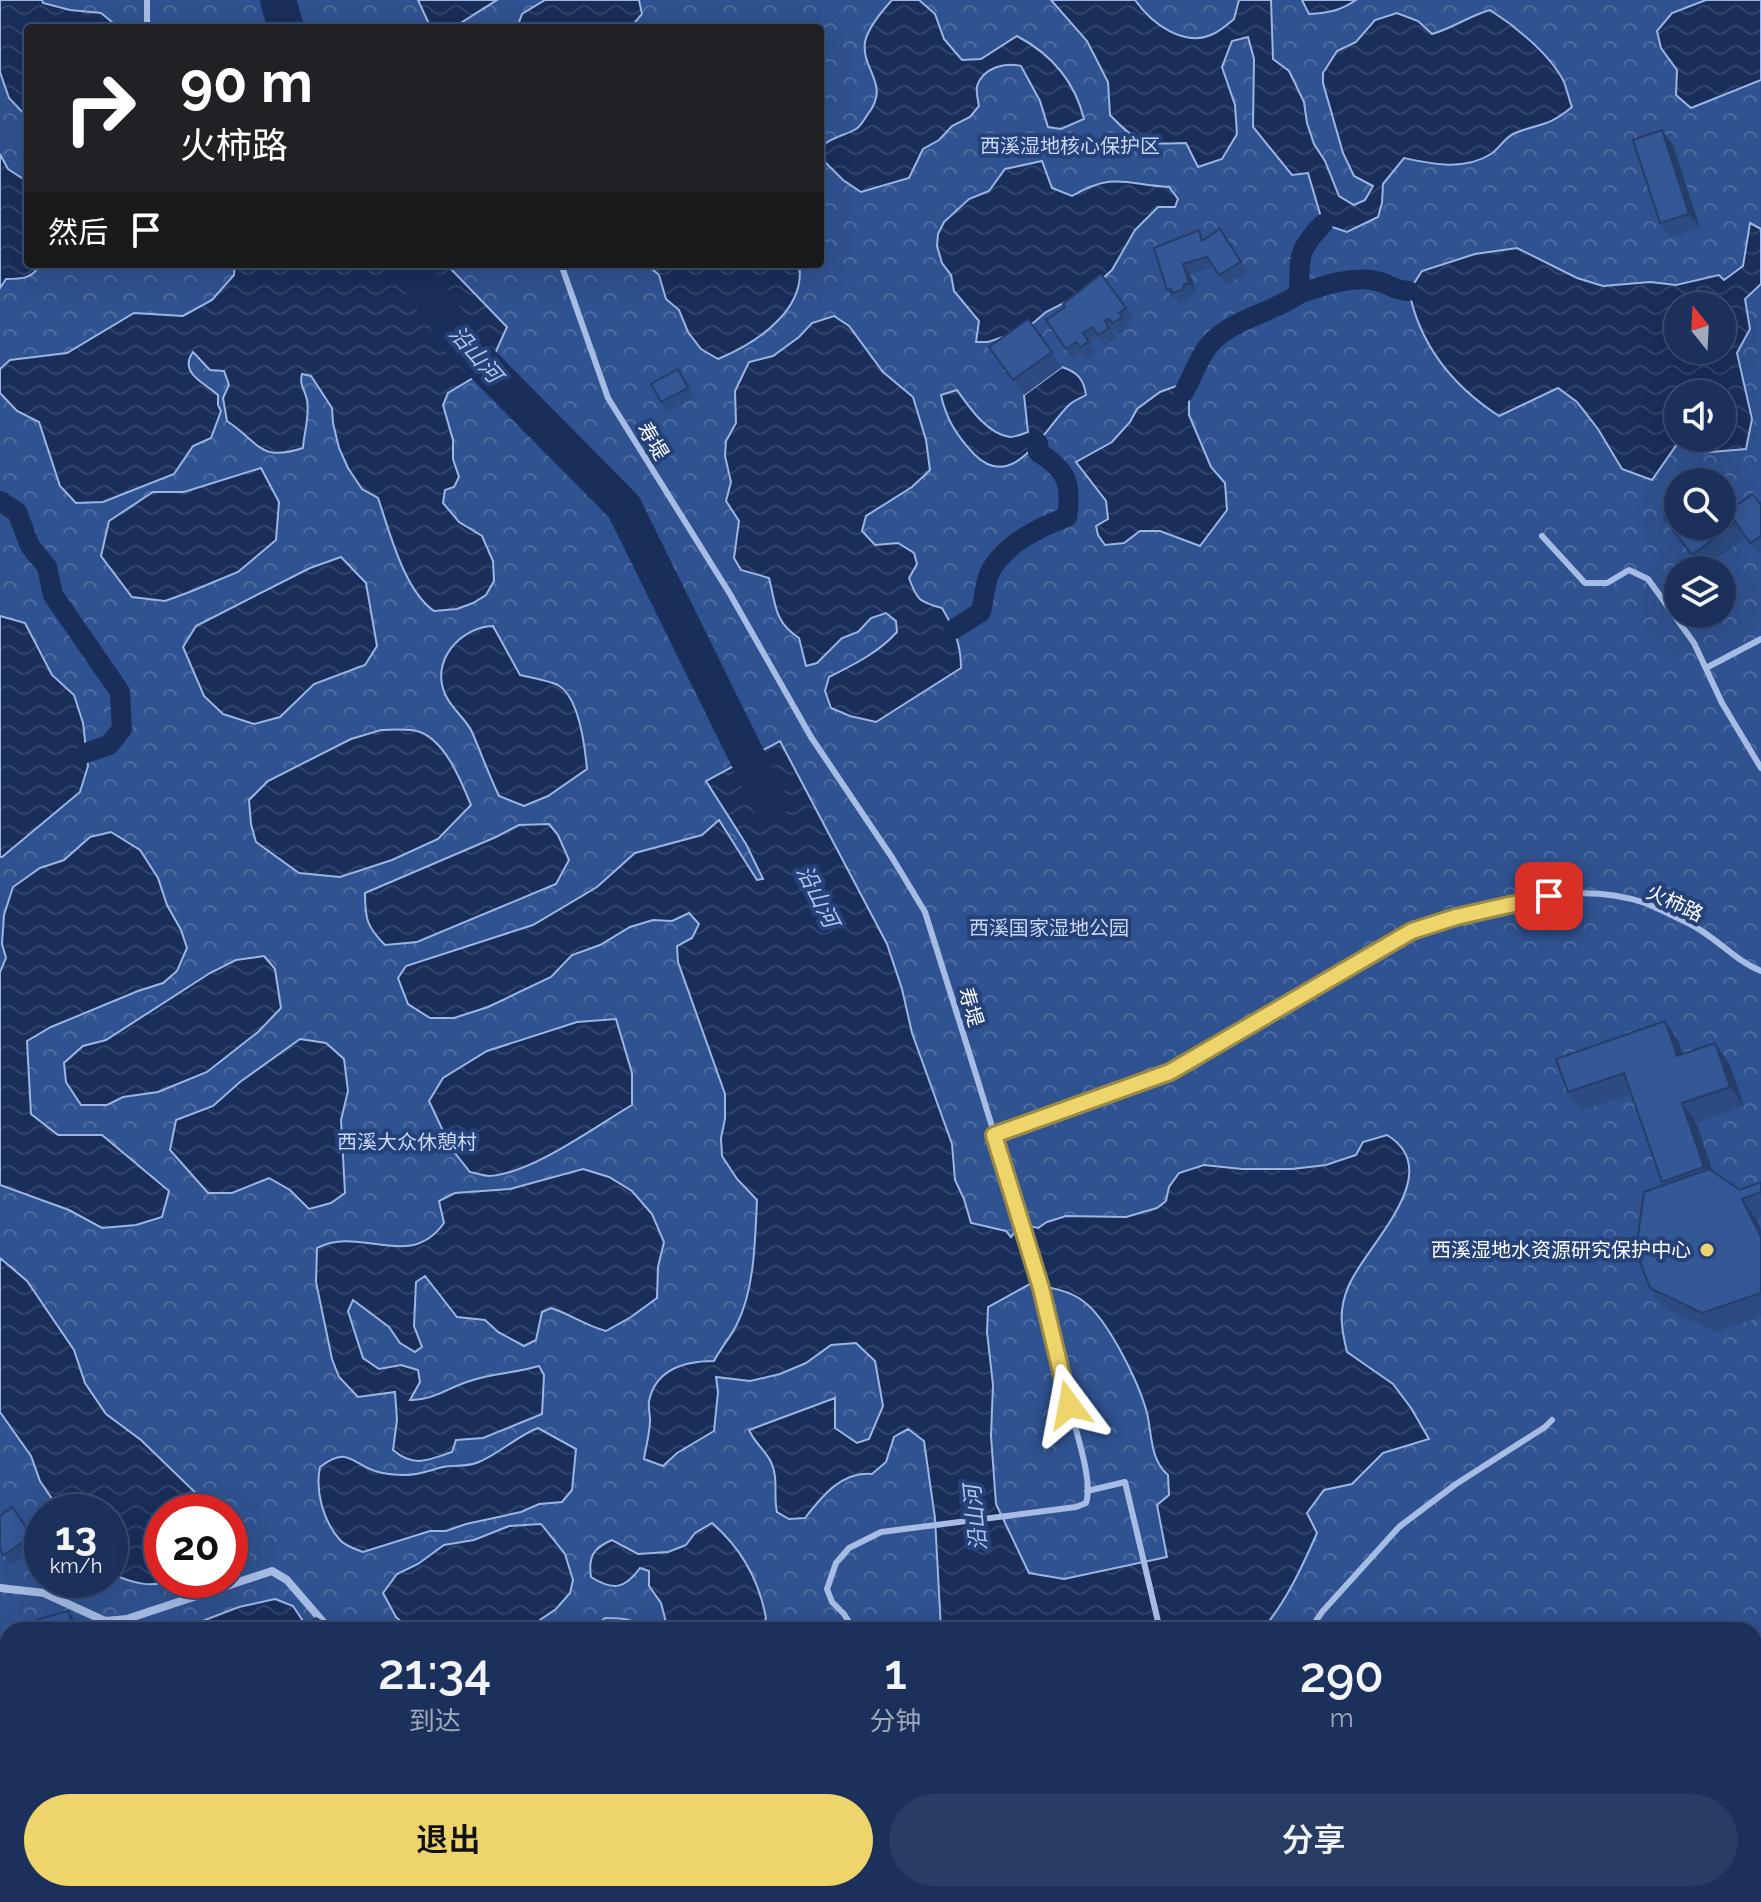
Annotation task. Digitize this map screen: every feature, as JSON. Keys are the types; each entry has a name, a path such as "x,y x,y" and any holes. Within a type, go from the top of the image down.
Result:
{"street":[{"path":"0,1588 44,1593 105,1621 127,1619 272,1571 287,1580 323,1622"}],"lane":[{"path":"147,0 147,24"},
{"name":"寿堤","path":"562,268 608,398 730,594 811,737 925,912 1041,1288 1087,1491"},
{"path":"1542,536 1585,583 1607,583 1629,570 1648,579 1694,643 1722,703 1761,768"},
{"path":"1706,668 1761,639"},
{"name":"火柿路","path":"994,1135 1170,1072 1412,931 1456,917 1549,896 1599,894 1645,903 1694,927 1742,963 1761,971"},
{"path":"1315,1622 1399,1527 1456,1484 1552,1420"},
{"path":"849,1622 832,1602 827,1589 836,1563 849,1548 881,1532 1086,1503 1087,1491 1125,1482 1158,1622"}],"green space":[{"name":"西溪国家湿地公园","path":"0,0 1761,0 1761,1622 0,1622"}],"water":[{"path":"0,0 42,0 43,3 70,10 101,13 114,24 24,24 24,114 9,98 0,72"},
{"path":"418,0 497,0 459,24 429,24"},
{"path":"545,0 639,0 642,14 633,24 518,24 522,14"},
{"path":"892,0 919,0 935,14 944,39 962,60 981,59 1017,36 1041,51 1060,70 1075,93 1084,119 1061,129 1048,127 1040,101 1021,66 995,68 984,75 977,86 979,106 970,117 952,126 939,140 923,149 909,178 861,192 824,161 824,144 858,128 874,103 876,85 867,61 865,42 880,14"},
{"path":"1051,0 1135,0 1150,17 1169,31 1202,38 1234,19 1239,0 1271,0 1273,59 1289,71 1304,102 1314,144 1325,161 1339,196 1354,205 1365,200 1373,186 1354,176 1343,153 1323,83 1323,73 1337,51 1356,42 1375,20 1397,13 1418,21 1432,34 1490,10 1521,33 1550,62 1564,82 1572,107 1550,121 1511,135 1491,154 1470,163 1437,164 1404,158 1383,184 1378,217 1347,232 1323,224 1308,173 1292,175 1253,127 1254,59 1248,37 1232,41 1222,67 1235,105 1237,134 1222,159 1198,167 1186,143 1144,141 1129,133 1110,115 1108,82 1087,41"},
{"path":"1302,0 1356,0 1334,11 1309,14"},
{"path":"1706,0 1761,0 1761,80 1691,108 1676,95 1677,70 1661,48 1657,31 1672,13"},
{"path":"0,154 8,169 24,179 24,268 38,268 22,278 6,279 0,288"},
{"path":"1042,161 1052,188 1072,196 1099,184 1119,181 1169,187 1178,199 1175,207 1158,207 1135,230 1112,270 1091,289 1046,312 1026,329 988,342 976,342 979,321 954,291 951,275 942,263 937,246 938,234 944,222 969,199 989,191 1005,169"},
{"path":"1750,223 1761,229 1761,284 1745,299 1750,329 1737,353 1752,419 1746,449 1736,450 1736,380 1664,380 1664,452 1672,452 1652,480 1622,469 1577,402 1558,388 1499,416 1482,404 1453,378 1430,347 1421,330 1409,291 1422,271 1475,254 1517,248 1577,278 1603,286 1650,282 1676,285 1719,275 1724,280 1743,266"},
{"path":"235,268 450,268 507,327 488,369 448,393 443,405 459,477 454,487 445,490 443,503 459,522 482,536 493,561 494,581 486,595 457,609 434,611 423,602 399,560 378,498 362,489 348,468 339,448 332,408 311,376 302,374 301,378 308,406 303,448 269,452 227,421 223,398 229,385 224,371 210,370 193,352 189,359 191,372 218,395 221,411 211,438 193,446 174,474 103,502 76,503 60,486 39,422 17,411 0,393 0,369 10,360 67,353 134,313 183,316 212,300 234,275"},
{"path":"651,268 799,268 795,296 776,323 748,344 718,359 701,349 688,332 679,310 666,299 659,275"},
{"path":"834,316 849,326 883,372 913,397 926,440 930,470 912,487 866,516 862,531 875,545 898,543 914,553 917,564 909,578 914,591 924,602 942,608 956,636 961,659 961,668 876,722 831,708 825,691 829,677 865,658 890,639 897,632 896,621 886,613 871,618 858,632 842,638 817,663 806,666 799,638 785,626 777,612 769,578 741,570 734,558 739,521 726,501 731,482 725,456 726,441 736,423 735,391 749,362 773,356 812,323"},
{"path":"1062,367 1079,377 1086,395 1070,404 1028,453 1016,462 1002,467 989,465 962,441 946,412 941,395 957,390 979,419 994,431 1010,437 1026,433 1024,395"},
{"path":"1179,385 1189,399 1189,415 1211,467 1225,483 1227,510 1200,546 1160,531 1140,531 1124,543 1105,545 1096,526 1108,519 1106,501 1076,462 1112,442 1137,409 1160,392"},
{"path":"261,468 279,502 276,540 238,572 165,601 132,597 101,556 109,521 153,492 184,492"},
{"path":"341,557 366,583 377,646 365,665 314,684 280,717 254,724 223,714 204,696 183,647 196,626 310,568"},
{"path":"0,616 25,623 52,675 74,695 83,723 88,766 80,792 2,857 0,857"},
{"path":"493,626 520,675 554,683 565,691 576,711 582,736 587,769 548,796 524,806 499,796 472,732 449,701 442,683 445,659 459,640 481,628"},
{"path":"381,730 411,730 429,737 445,753 457,774 471,805 438,839 392,860 340,877 299,873 256,842 249,800 268,781 351,739"},
{"path":"780,741 887,944 912,1033 952,1144 955,1180 971,1223 1006,1231 1011,1237 1020,1224 1038,1228 1066,1216 1126,1217 1157,1208 1166,1201 1169,1187 1179,1173 1204,1165 1292,1169 1326,1165 1356,1155 1363,1142 1387,1135 1404,1150 1409,1168 1407,1188 1398,1208 1349,1285 1343,1302 1342,1326 1347,1352 1393,1384 1429,1439 1383,1453 1352,1484 1324,1490 1307,1513 1317,1533 1286,1596 1269,1622 941,1622 935,1518 924,1441 908,1429 894,1437 886,1462 872,1474 861,1474 842,1481 805,1518 789,1519 777,1512 773,1468 749,1430 835,1398 835,1428 857,1443 869,1439 883,1406 875,1361 856,1343 831,1345 806,1363 780,1374 750,1381 716,1377 718,1392 714,1431 677,1453 663,1466 644,1459 650,1425 649,1401 658,1381 683,1365 714,1361 735,1329 743,1310 753,1263 757,1200 737,1179 722,1156 725,1094 678,962 677,946 692,938 699,924 689,913 672,921 653,920 630,927 600,945 572,955 551,977 488,1007 454,1018 430,1018 408,1004 398,978 406,966 533,925 597,887 635,853 702,835 719,820 757,880 763,879 746,844 706,781","holes":["1030,1284 1065,1292 1093,1310 1130,1369 1147,1413 1155,1454 1168,1475 1169,1495 1157,1505 1167,1557 1064,1579 1029,1573 996,1504 991,1436 993,1385 987,1332 988,1307"]},
{"path":"549,824 558,835 569,860 556,884 417,942 385,945 374,933 367,916 365,893 519,825"},
{"path":"111,832 140,850 158,878 187,948 177,971 163,983 51,1027 27,1041 31,1114 58,1135 102,1135 169,1191 162,1217 136,1225 102,1228 69,1210 0,1185 0,972 6,958 2,944 4,915 13,887 40,868 64,860 90,837"},
{"path":"264,956 275,969 281,1008 258,1032 207,1072 158,1092 123,1097 107,1105 81,1105 66,1082 64,1063 83,1046 106,1040 210,973 236,960"},
{"path":"616,1019 632,1073 632,1105 563,1148 524,1167 489,1176 470,1172 451,1148 429,1101 443,1078 487,1051 577,1022"},
{"path":"300,1039 326,1043 344,1059 348,1091 341,1120 345,1193 331,1203 309,1209 290,1190 269,1178 232,1193 208,1193 170,1150 176,1120 213,1106 240,1082"},
{"path":"583,1169 609,1177 632,1191 652,1214 664,1242 658,1267 657,1298 606,1331 551,1308 542,1312 536,1340 524,1346 498,1332 485,1320 457,1317 425,1276 416,1282 414,1326 422,1347 415,1352 400,1343 389,1327 353,1300 348,1311 363,1358 379,1369 401,1365 418,1370 420,1382 410,1400 433,1396 479,1378 539,1366 544,1375 542,1414 483,1438 456,1440 452,1452 436,1458 415,1461 401,1456 393,1450 397,1420 395,1392 358,1397 339,1377 332,1359 316,1282 317,1248 350,1241 400,1246 416,1244 430,1237 444,1223 439,1201 455,1193 510,1189"},
{"path":"0,1258 27,1281 74,1350 85,1383 106,1414 141,1440 197,1494 144,1494 144,1584 128,1580 128,1494 49,1494 40,1481 31,1456 0,1412"},
{"path":"538,1428 576,1449 572,1490 562,1502 539,1504 521,1512 446,1531 430,1531 363,1552 342,1542 325,1515 320,1496 320,1467 336,1458 348,1458 382,1473 416,1474 474,1464"},
{"path":"712,1523 732,1543 759,1591 766,1618 764,1622 666,1622 661,1603 649,1586 649,1571 640,1568 618,1586 591,1577 593,1554 612,1540 638,1554 668,1552 686,1545 695,1533"},
{"path":"541,1524 565,1554 573,1580 570,1593 556,1609 537,1622 402,1622 396,1617 383,1593 397,1574 418,1564 444,1545 474,1540 509,1526"},
{"path":"275,1599 293,1606 304,1622 200,1622 239,1607"},
{"path":"605,1618 617,1618 636,1622 600,1622"}],"building":[{"path":"1662,130 1689,214 1660,223 1633,140"},
{"path":"1220,229 1241,262 1219,275 1207,257 1183,264 1189,283 1183,285 1184,289 1172,293 1171,289 1167,290 1154,248 1199,230 1202,241"},
{"path":"1101,274 1126,308 1119,313 1122,317 1113,323 1109,319 1105,321 1109,328 1098,335 1092,327 1083,333 1089,342 1080,347 1076,342 1066,349 1046,320"},
{"path":"1028,319 1052,352 1013,380 989,347"},
{"path":"678,369 688,388 661,402 651,384"},
{"path":"1753,494 1761,503 1761,536 1750,543 1736,523 1736,506"},
{"path":"1681,540 1712,540 1692,555"},
{"path":"1665,1021 1677,1056 1715,1043 1730,1087 1682,1103 1704,1167 1662,1182 1624,1073 1568,1092 1556,1059"},
{"name":"西溪湿地水资源研究保护中心","path":"1709,1169 1740,1190 1761,1182 1761,1192 1742,1199 1761,1237 1761,1293 1702,1313 1650,1288 1636,1251 1644,1192"},
{"path":"12,1507 24,1524 24,1541 4,1555 0,1549 0,1516"},
{"path":"68,1611 71,1622 37,1622"}],"waterway":[{"name":"沿山河","path":"278,0 285,24"},
{"path":"1184,392 1202,356 1216,338 1299,294 1301,256 1323,224"},
{"name":"沿山河","path":"411,268 465,346 624,507 770,803"},
{"path":"1299,294 1360,279 1409,291"},
{"path":"954,629 981,612 990,573 1007,551 1035,531 1067,517 1069,495 1065,478 1055,465 1038,452 1038,443"},
{"path":"0,501 17,512 30,546 47,567 53,595 120,692 122,729 109,745 86,753"}],"place":[{"name":"西溪湿地水资源研究保护中心","path":"1707,1250"}],"route":[{"path":"1069,1405 1041,1288 994,1135 1170,1072 1412,931 1456,917 1549,896"}],"park label":[{"name":"西溪湿地核心保护区","path":"1070,146"},
{"name":"西溪大众休憩村","path":"407,1142"}]}
